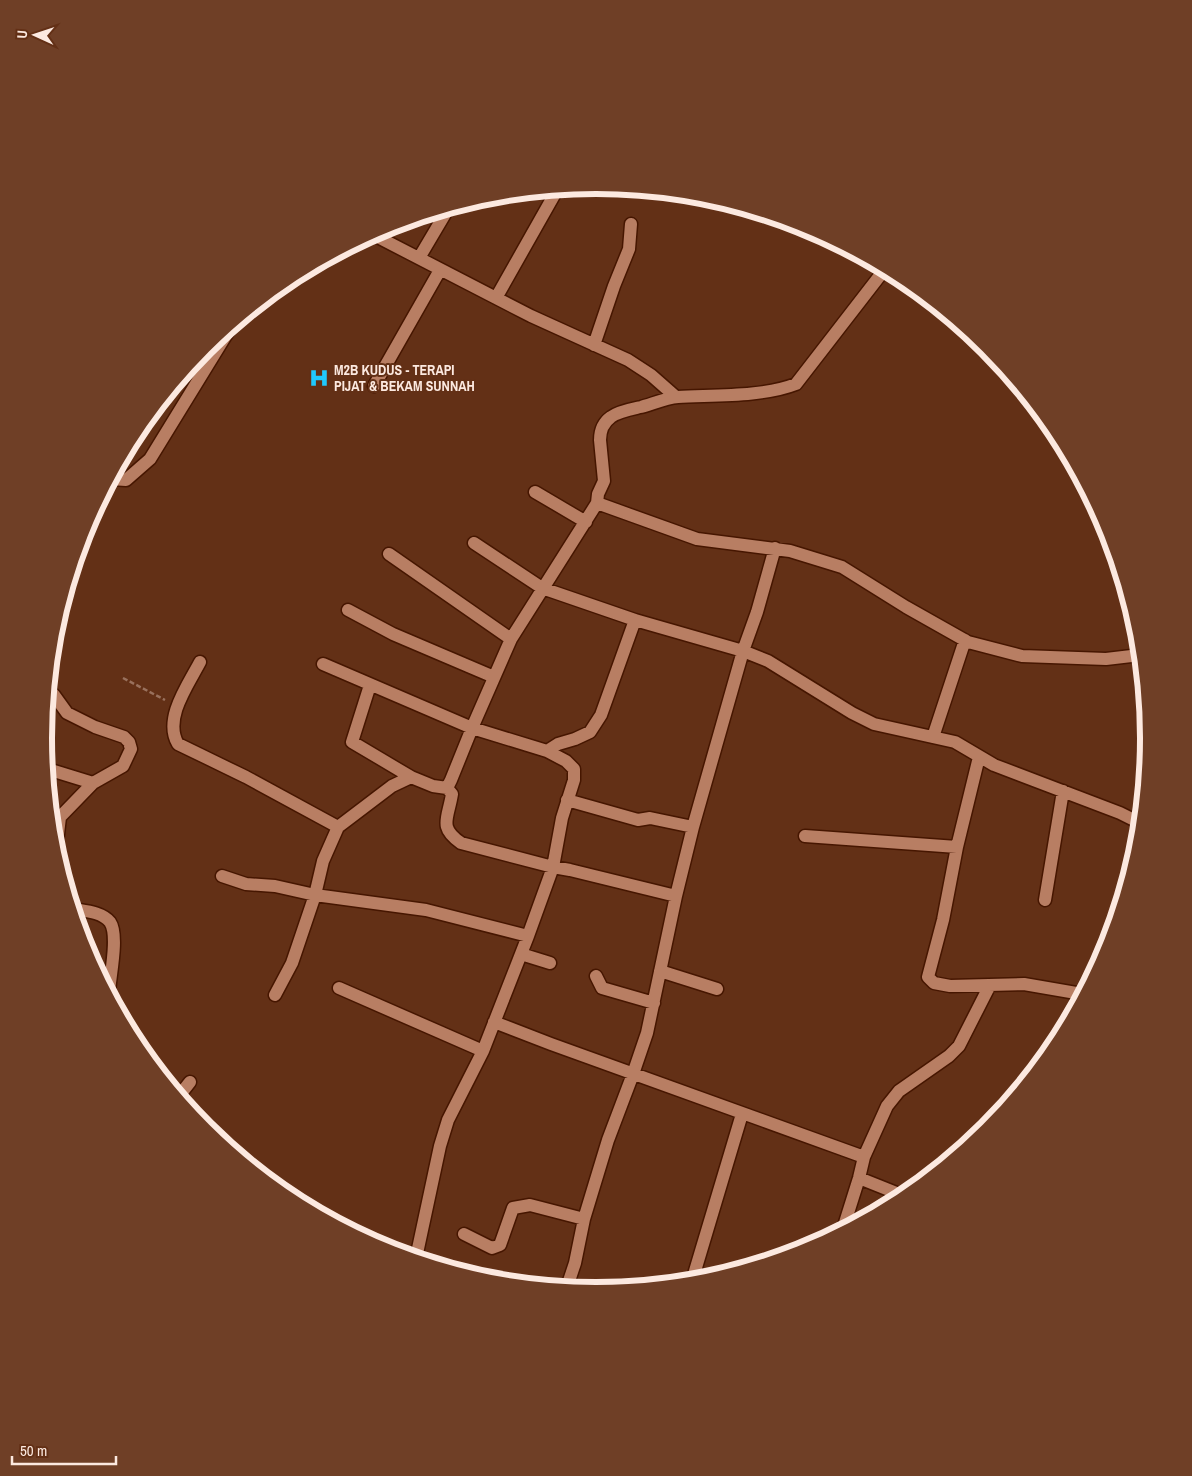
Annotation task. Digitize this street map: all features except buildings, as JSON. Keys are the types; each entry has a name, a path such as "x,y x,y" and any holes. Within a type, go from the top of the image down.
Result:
{"street":[{"path":"496,298 553,197"},
{"path":"419,258 444,216"},
{"path":"594,345 629,249 630,224"},
{"path":"382,239 496,298 639,366 676,397"},
{"path":"374,386 440,270"},
{"path":"446,788 511,639 597,503 598,494 604,481 600,440 602,426 612,416 676,397 745,393 786,388 796,384 880,275"},
{"path":"118,479 126,480 150,459 218,348"},
{"path":"535,492 586,522"},
{"path":"597,503 698,539 775,548 842,566 906,607 965,640 1022,656 1106,659 1133,656"},
{"path":"474,543 542,588 635,620 768,661 852,713 874,724 955,742 994,766 1133,820"},
{"path":"569,1281 575,1263 584,1219 608,1140 634,1074 647,1033 676,896 693,827 775,548"},
{"path":"389,554 511,639"},
{"path":"348,610 393,634 494,677"},
{"path":"547,751 558,744 590,732 595,725 601,715 635,620"},
{"path":"933,737 965,640"},
{"path":"200,662 175,713 172,726 178,744 338,827"},
{"path":"322,664 472,728 547,751 566,761 574,769 574,780 562,818 553,867 483,1051 448,1120 440,1146 417,1252"},
{"path":"370,685 352,742 411,777 433,786 446,788 452,794 446,825 451,836 461,843 676,896"},
{"path":"55,696 67,714 95,727 124,737 130,749 123,766 94,783 58,816"},
{"path":"979,757 957,847 943,920 928,977 934,983 950,986 1024,984 1076,993"},
{"path":"54,771 94,783"},
{"path":"275,995 298,966 323,861 338,827 392,786 411,777"},
{"path":"1045,900 1063,791"},
{"path":"567,800 638,820 650,818 693,827"},
{"path":"805,836 957,847"},
{"path":"222,876 246,884 275,886 315,895 426,910 528,936"},
{"path":"80,910 102,916 113,929 114,938 110,980"},
{"path":"521,954 550,963"},
{"path":"660,971 717,989"},
{"path":"596,976 602,988 654,1003"},
{"path":"846,1220 864,1157 887,1106 899,1091 949,1056 959,1046 990,985"},
{"path":"340,988 483,1051"},
{"path":"494,1022 864,1157"},
{"path":"183,1091 190,1082"},
{"path":"695,1272 742,1114"},
{"path":"859,1178 895,1192"},
{"path":"464,1234 492,1248 496,1248 500,1245 513,1208 530,1205 584,1219"}],"path":[{"path":"123,678 178,706"}],"place":[{"name":"M2B KUDUS - TERAPI PIJAT & BEKAM SUNNAH","path":"319,378"}]}
